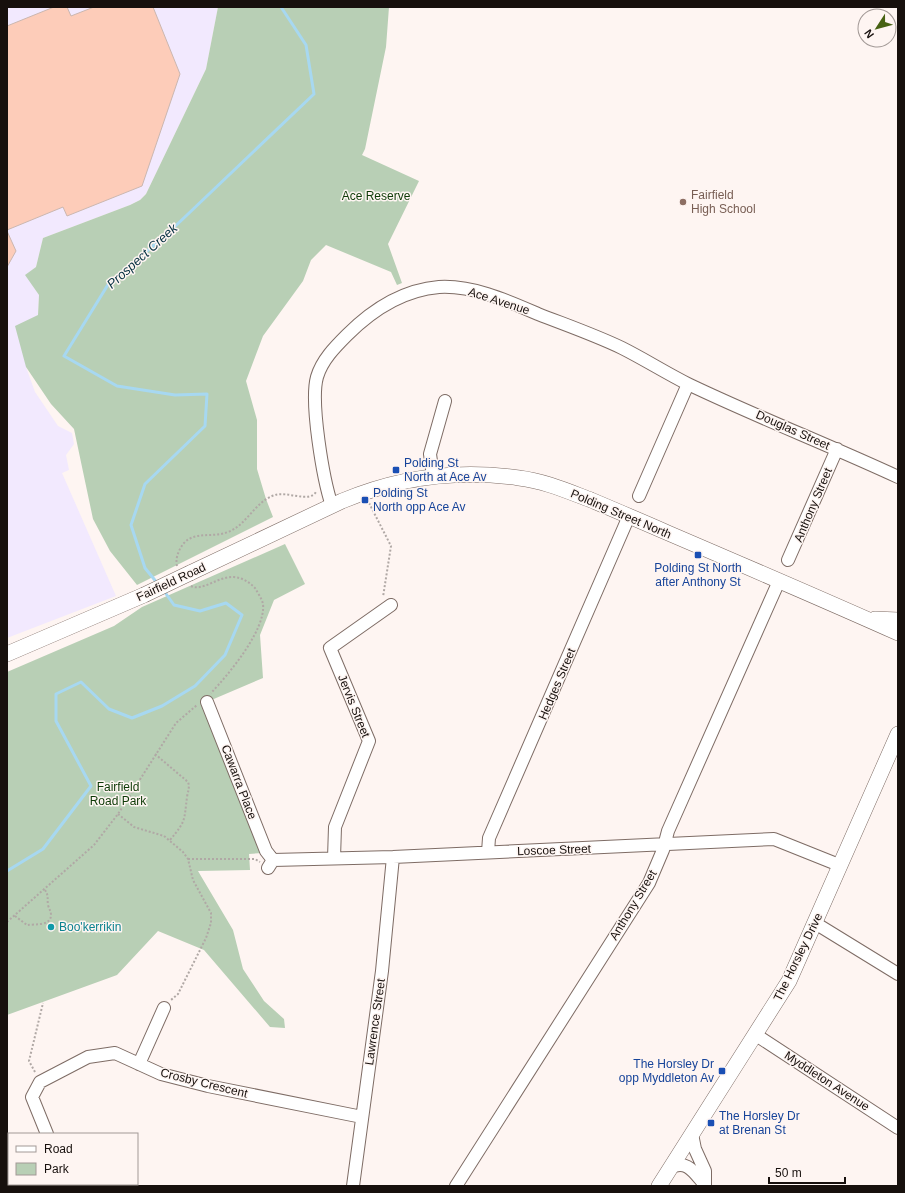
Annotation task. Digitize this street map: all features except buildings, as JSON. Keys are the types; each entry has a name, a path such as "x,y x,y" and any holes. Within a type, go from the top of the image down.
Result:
{"main road":[{"name":"Polding Street North","path":"332,506 368,490 400,481 433,476 460,474 520,478 557,487 629,516 898,633"},
{"name":"Fairfield Road","path":"7,654 186,576 332,506"},
{"path":"868,619 898,620"},
{"name":"The Horsley Drive","path":"658,1186 756,1035 789,981 898,736"}],"street":[{"name":"Ace Avenue","path":"332,506 324,475 316,412 315,397 317,376 328,355 355,327 377,309 410,293 440,287 480,292 520,306 621,348 688,384"},
{"name":"Douglas Street","path":"688,384 898,477"},
{"path":"638,496 688,384"},
{"path":"433,476 430,454 445,401"},
{"name":"Anthony Street","path":"788,560 837,449"},
{"name":"Hedges Street","path":"488,852 489,838 629,516"},
{"name":"Anthony Street","path":"456,1186 649,883 665,845 671,824 779,581"},
{"name":"Jervis Street","path":"334,858 335,827 369,741 330,648 391,605"},
{"name":"Cawarra Place","path":"206,701 270,864"},
{"name":"Loscoe Street","path":"270,864 334,858 393,857 774,839 839,866"},
{"name":"Lawrence Street","path":"353,1186 382,972 393,857"},
{"path":"815,923 898,974"},
{"path":"139,1064 164,1008"},
{"name":"Myddleton Avenue","path":"756,1035 898,1128"},
{"name":"Crosby Crescent","path":"40,1082 88,1057 115,1053 161,1074 208,1086 362,1117"},
{"path":"40,1082 32,1097 47,1133"},
{"path":"692,1134 695,1149 705,1171 705,1186"},
{"path":"670,1168 679,1164 690,1168 705,1186"}],"path":[{"path":"7,922 45,890 94,845 118,814 176,723 206,701 247,648 254,635 262,614 263,604 259,594 245,580 233,577 219,579 198,588 192,587 176,560 184,543 192,537 216,536 229,532 241,525 266,499 276,495 285,494 308,497 316,492 316,487"},
{"path":"368,501 391,546 380,612"},
{"path":"155,754 188,782 190,786 186,814 182,825 170,840"},
{"path":"118,814 134,827 164,836 170,840 188,859 193,880 211,913 211,923 206,938 178,994 173,999"},
{"path":"188,859 256,859 270,864"},
{"path":"15,916 27,925 47,923 50,920 51,915 48,907 49,897 45,890"},
{"path":"40,1082 29,1061 43,1003"}],"shaded area":[{"path":"7,7 218,7 206,69 146,194 140,200 130,205 43,238 36,267 26,275 39,295 38,315 26,367 35,392 58,426 72,433 74,444 66,455 69,470 62,473 116,596 7,638"}],"green space":[{"name":"Ace Reserve","path":"218,7 389,7 386,47 365,149 362,155 419,181 388,244 402,283 397,285 391,272 326,245 311,260 303,281 263,336 246,381 257,420 257,469 273,517 137,585 110,551 93,519 74,429 51,404 26,367 15,326 38,315 39,295 25,275 36,267 43,238 130,205 140,200 146,194 206,69"},
{"name":"Fairfield Road Park","path":"285,544 305,584 274,600 260,635 263,678 202,704 262,853 249,854 250,870 198,871 233,930 243,969 264,1001 284,1019 285,1028 270,1027 204,950 158,931 117,975 7,1015 7,672 114,626 142,607"}],"waterway":[{"name":"Prospect Creek","path":"158,584 145,568 131,525 145,484 205,426 207,394 175,395 117,386 64,356 109,283 166,235 314,94 306,45 281,7"},
{"name":"Prospect Creek","path":"7,871 43,849 91,786 56,721 56,694 81,682 109,709 132,718 162,706 195,686 225,655 242,615 226,603 200,611 174,605 164,591"}],"place":[{"name":"Fairfield High School","path":"683,202"},
{"name":"Polding St North at Ace Av","path":"396,470"},
{"name":"Polding St North opp Ace Av","path":"365,500"},
{"name":"Polding St North after Anthony St","path":"698,555"},
{"name":"Boo'kerrikin","path":"51,927"},
{"name":"The Horsley Dr opp Myddleton Av","path":"722,1071"},
{"name":"The Horsley Dr at Brenan St","path":"711,1123"}]}
